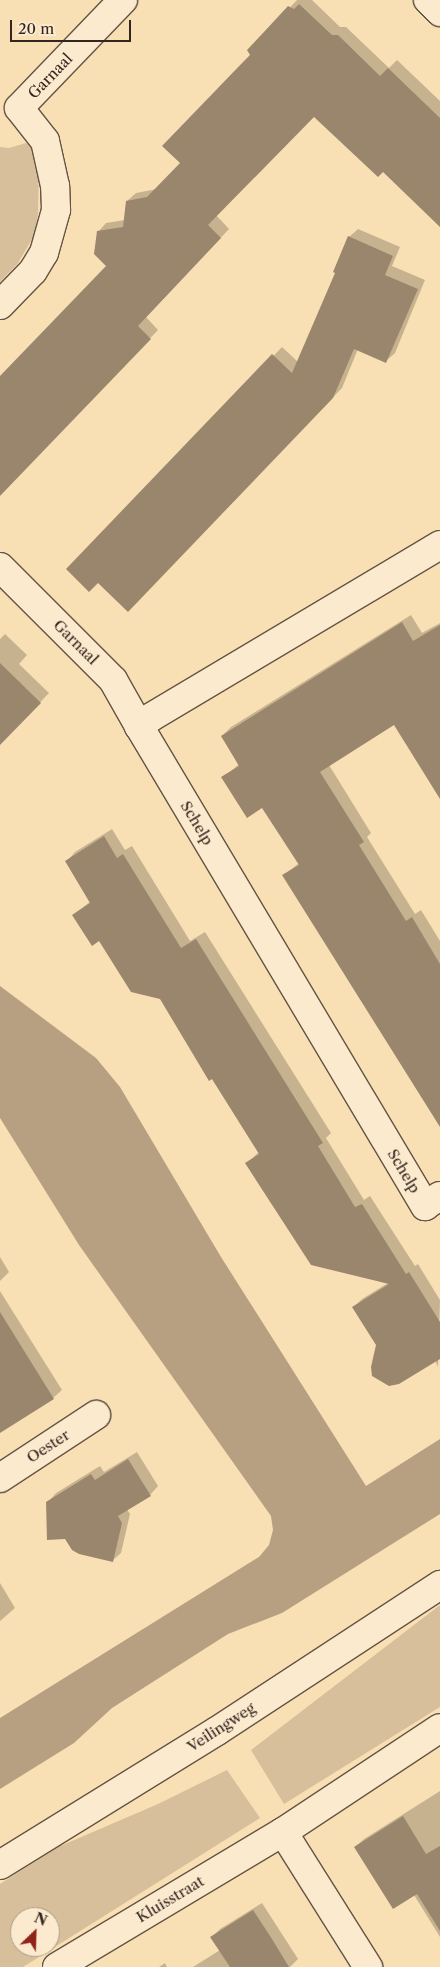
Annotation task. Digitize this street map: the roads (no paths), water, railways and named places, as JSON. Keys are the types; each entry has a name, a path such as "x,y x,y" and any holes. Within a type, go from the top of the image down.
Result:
{"street":[{"name":"Garnaal","path":"0,305 33,270 44,253 56,210 55,186 45,141 9,103 123,0"},
{"path":"428,0 440,12"},
{"path":"140,726 159,712 440,545"},
{"name":"Garnaal","path":"0,567 113,680 140,726"},
{"name":"Schelp","path":"140,726 425,1206 440,1196"},
{"name":"Oester","path":"0,1478 96,1415"},
{"name":"Veilingweg","path":"0,1865 217,1731 440,1586"},
{"name":"Kluisstraat","path":"57,1967 283,1832 440,1728"},
{"path":"283,1832 368,1967"}]}
